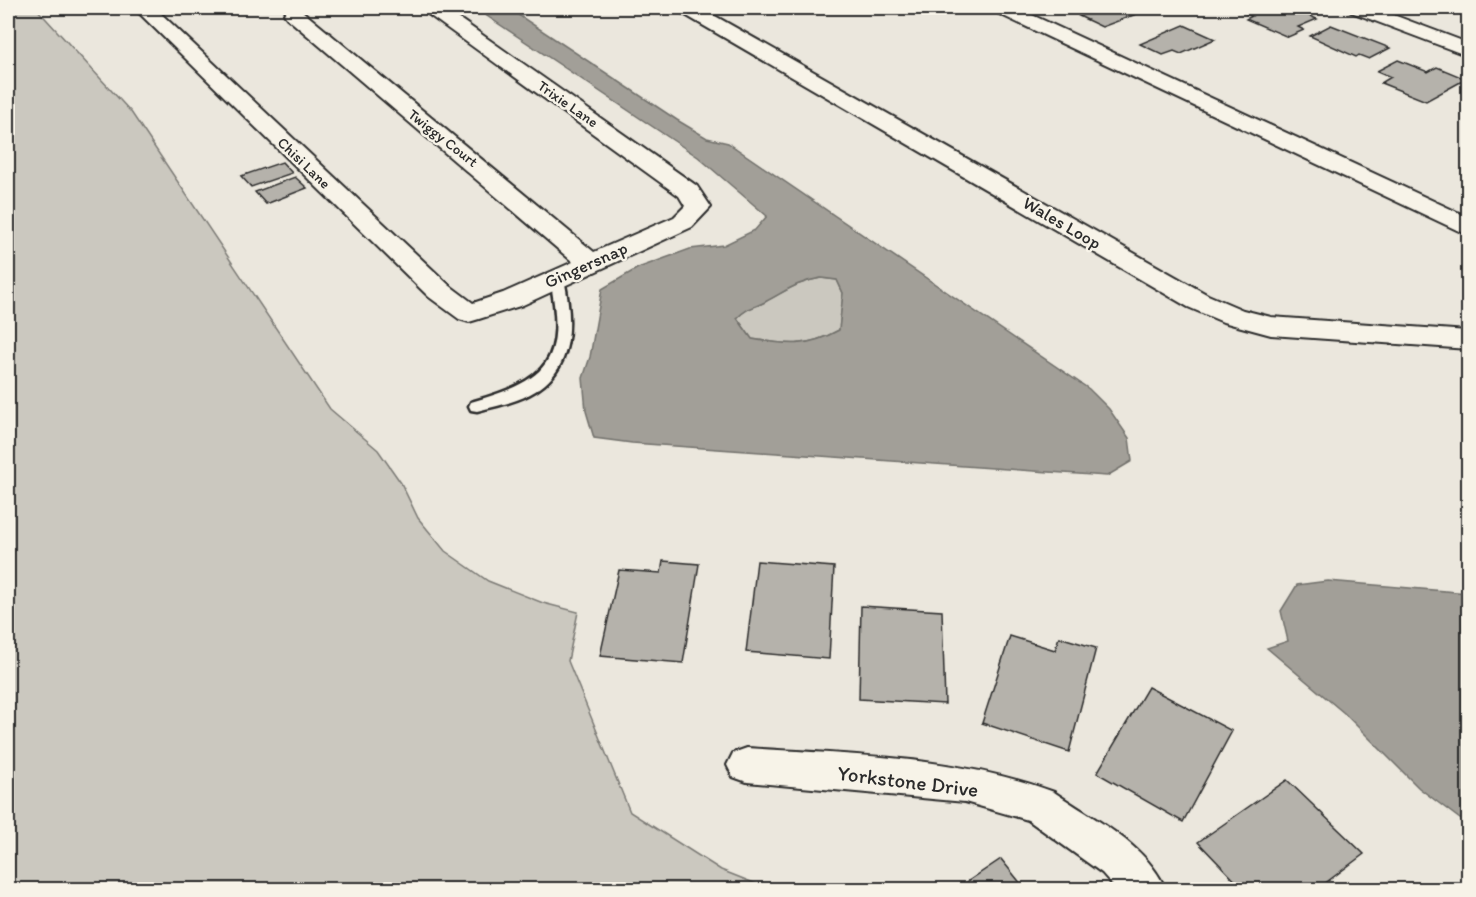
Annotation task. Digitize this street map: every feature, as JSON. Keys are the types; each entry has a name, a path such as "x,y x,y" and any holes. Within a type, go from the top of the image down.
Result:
{"street":[{"name":"Trixie Lane","path":"432,8 688,191 698,207"},
{"name":"Wales Loop","path":"687,8 1178,289 1233,316 1271,326 1468,340"},
{"path":"1002,8 1468,226"},
{"path":"1358,8 1468,50"},
{"name":"Chisi Lane","path":"155,11 439,291 469,313"},
{"name":"Twiggy Court","path":"294,14 591,262"},
{"name":"Gingersnap","path":"469,313 513,299 683,222 698,207"},
{"name":"Yorkstone Drive","path":"747,765 965,784 1041,805 1117,859 1144,890"}],"lane":[{"path":"477,406 528,389 553,364 564,335 564,318 557,279"}],"shaded area":[{"path":"8,8 36,8 131,112 330,409 378,450 401,483 418,518 445,551 488,581 543,603 578,612 568,661 630,812 721,870 769,889 8,889"},
{"path":"475,8 508,8 677,120 707,138 728,143 1089,389 1109,409 1129,438 1132,461 1107,476 632,443 594,438 586,411 583,378 590,357 602,289 638,268 690,249 724,245 755,230 767,216 698,157","holes":["821,278 837,280 843,293 839,330 828,336 797,344 752,339 737,318 798,284"]},
{"path":"821,278 837,280 843,293 839,330 828,336 797,344 752,339 737,318 792,287"},
{"path":"1328,581 1468,593 1468,825 1419,788 1344,713 1267,648 1288,641 1281,611 1297,585"}],"building":[{"path":"1103,8 1133,8 1142,12 1102,27 1079,16"},
{"path":"1252,8 1290,8 1317,19 1298,27 1304,30 1288,37 1246,19 1252,16 1241,12"},
{"path":"1184,25 1215,39 1181,54 1174,51 1163,55 1140,44"},
{"path":"1331,25 1390,48 1369,59 1359,55 1356,57 1310,36"},
{"path":"1398,60 1428,72 1437,67 1466,79 1426,101 1381,83 1391,77 1377,71"},
{"path":"282,162 292,173 251,187 241,176"},
{"path":"295,177 307,188 266,204 255,192"},
{"path":"663,561 699,564 683,663 600,656 619,570 661,573"},
{"path":"757,561 834,567 829,659 746,652"},
{"path":"861,606 942,611 945,704 859,699"},
{"path":"1010,636 1055,650 1059,637 1096,648 1069,752 982,723"},
{"path":"1148,687 1232,731 1183,822 1097,773"},
{"path":"1287,780 1364,854 1316,890 1244,890 1198,842"},
{"path":"1001,859 1026,890 955,890"}]}
